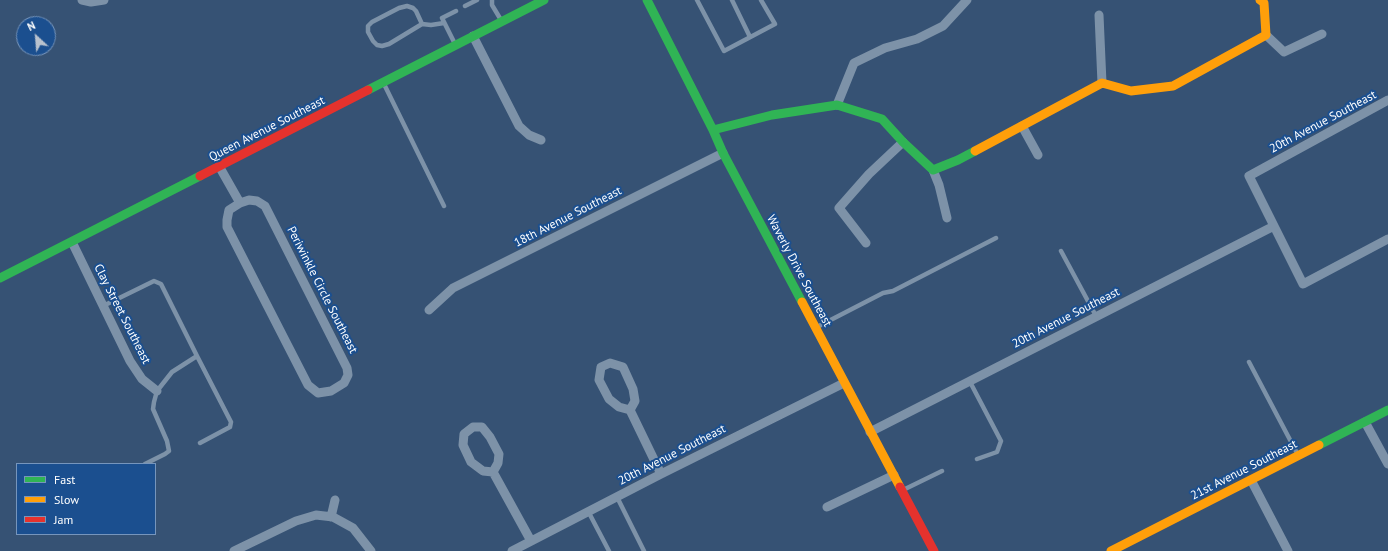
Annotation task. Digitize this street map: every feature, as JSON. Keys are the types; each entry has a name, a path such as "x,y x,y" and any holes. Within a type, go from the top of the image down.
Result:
{"main road":[{"name":"Waverly Drive Southeast","path":"647,0 723,152 934,551"},
{"path":"713,130 772,115 837,105 882,119 903,142 933,170 958,160 1102,84 1131,91 1173,86 1266,36 1264,3 1260,0"},
{"name":"Queen Avenue Southeast","path":"0,278 502,22 539,1"},
{"name":"21st Avenue Southeast","path":"1111,551 1388,410"}],"street":[{"path":"82,0 91,2 104,0"},
{"path":"837,105 854,63 885,48 917,39 942,26 966,0"},
{"path":"1099,15 1102,84"},
{"path":"1266,36 1284,52 1322,34"},
{"path":"473,36 519,126 529,135 541,140"},
{"name":"20th Avenue Southeast","path":"870,432 969,380 1274,226 1249,176 1388,100"},
{"path":"1022,126 1038,155"},
{"path":"866,242 839,208 869,174 903,142"},
{"name":"18th Avenue Southeast","path":"429,310 453,288 723,152"},
{"path":"219,166 240,203"},
{"path":"933,170 939,185 947,218"},
{"name":"Periwinkle Circle Southeast","path":"249,200 257,201 265,206 347,368 348,375 344,384 331,391 318,393 308,385 227,227 229,210 240,203 249,200"},
{"path":"1274,226 1303,284 1388,239"},
{"name":"Clay Street Southeast","path":"72,242 130,361 142,380 157,391"},
{"path":"630,410 635,401 633,390 623,367 610,363 601,367 599,380 609,399 619,406 630,410 661,474"},
{"name":"20th Avenue Southeast","path":"512,551 617,496 844,383"},
{"path":"1365,422 1388,464"},
{"path":"472,427 482,427 490,437 499,454 498,464 493,472 482,471 471,462 463,445 464,434 472,427"},
{"path":"493,472 531,541"},
{"path":"828,507 894,475"},
{"path":"1251,480 1288,551"},
{"path":"331,517 335,500"},
{"path":"234,551 296,521 316,515 331,517 353,528 371,551"}],"lane":[{"path":"465,6 477,0"},
{"path":"492,0 492,5 502,22"},
{"path":"698,0 724,51 775,24 761,0"},
{"path":"732,0 750,37"},
{"path":"422,24 416,11 407,6 399,8 372,22 368,26 368,32 377,45 382,46 389,44 422,24 431,25 444,22"},
{"path":"456,11 442,18 456,45"},
{"path":"383,82 444,206"},
{"path":"816,328 883,293 893,291 996,238"},
{"path":"1061,252 1096,316"},
{"path":"103,306 154,282 161,284 232,422 230,427 200,443"},
{"path":"147,463 169,451 167,441 153,409 157,391 172,372 197,356"},
{"path":"1250,362 1298,456"},
{"path":"969,380 1001,441 997,452 978,459"},
{"path":"902,491 942,471"},
{"path":"617,496 644,551"},
{"path":"588,511 609,551"}],"traffic: fast":[{"path":"368,90 544,0"},
{"path":"647,0 713,130 723,153 802,302"},
{"path":"713,130 772,115 837,105 882,119 903,142 933,170 975,151"},
{"path":"0,278 200,176"},
{"path":"1319,445 1388,410"}],"traffic: slow":[{"path":"975,151 1102,83 1131,91 1173,86 1266,35 1264,3 1260,0"},
{"path":"802,302 900,487"},
{"path":"1111,551 1319,445"}],"traffic: jam":[{"path":"200,176 368,90"},
{"path":"900,487 934,551"}]}
